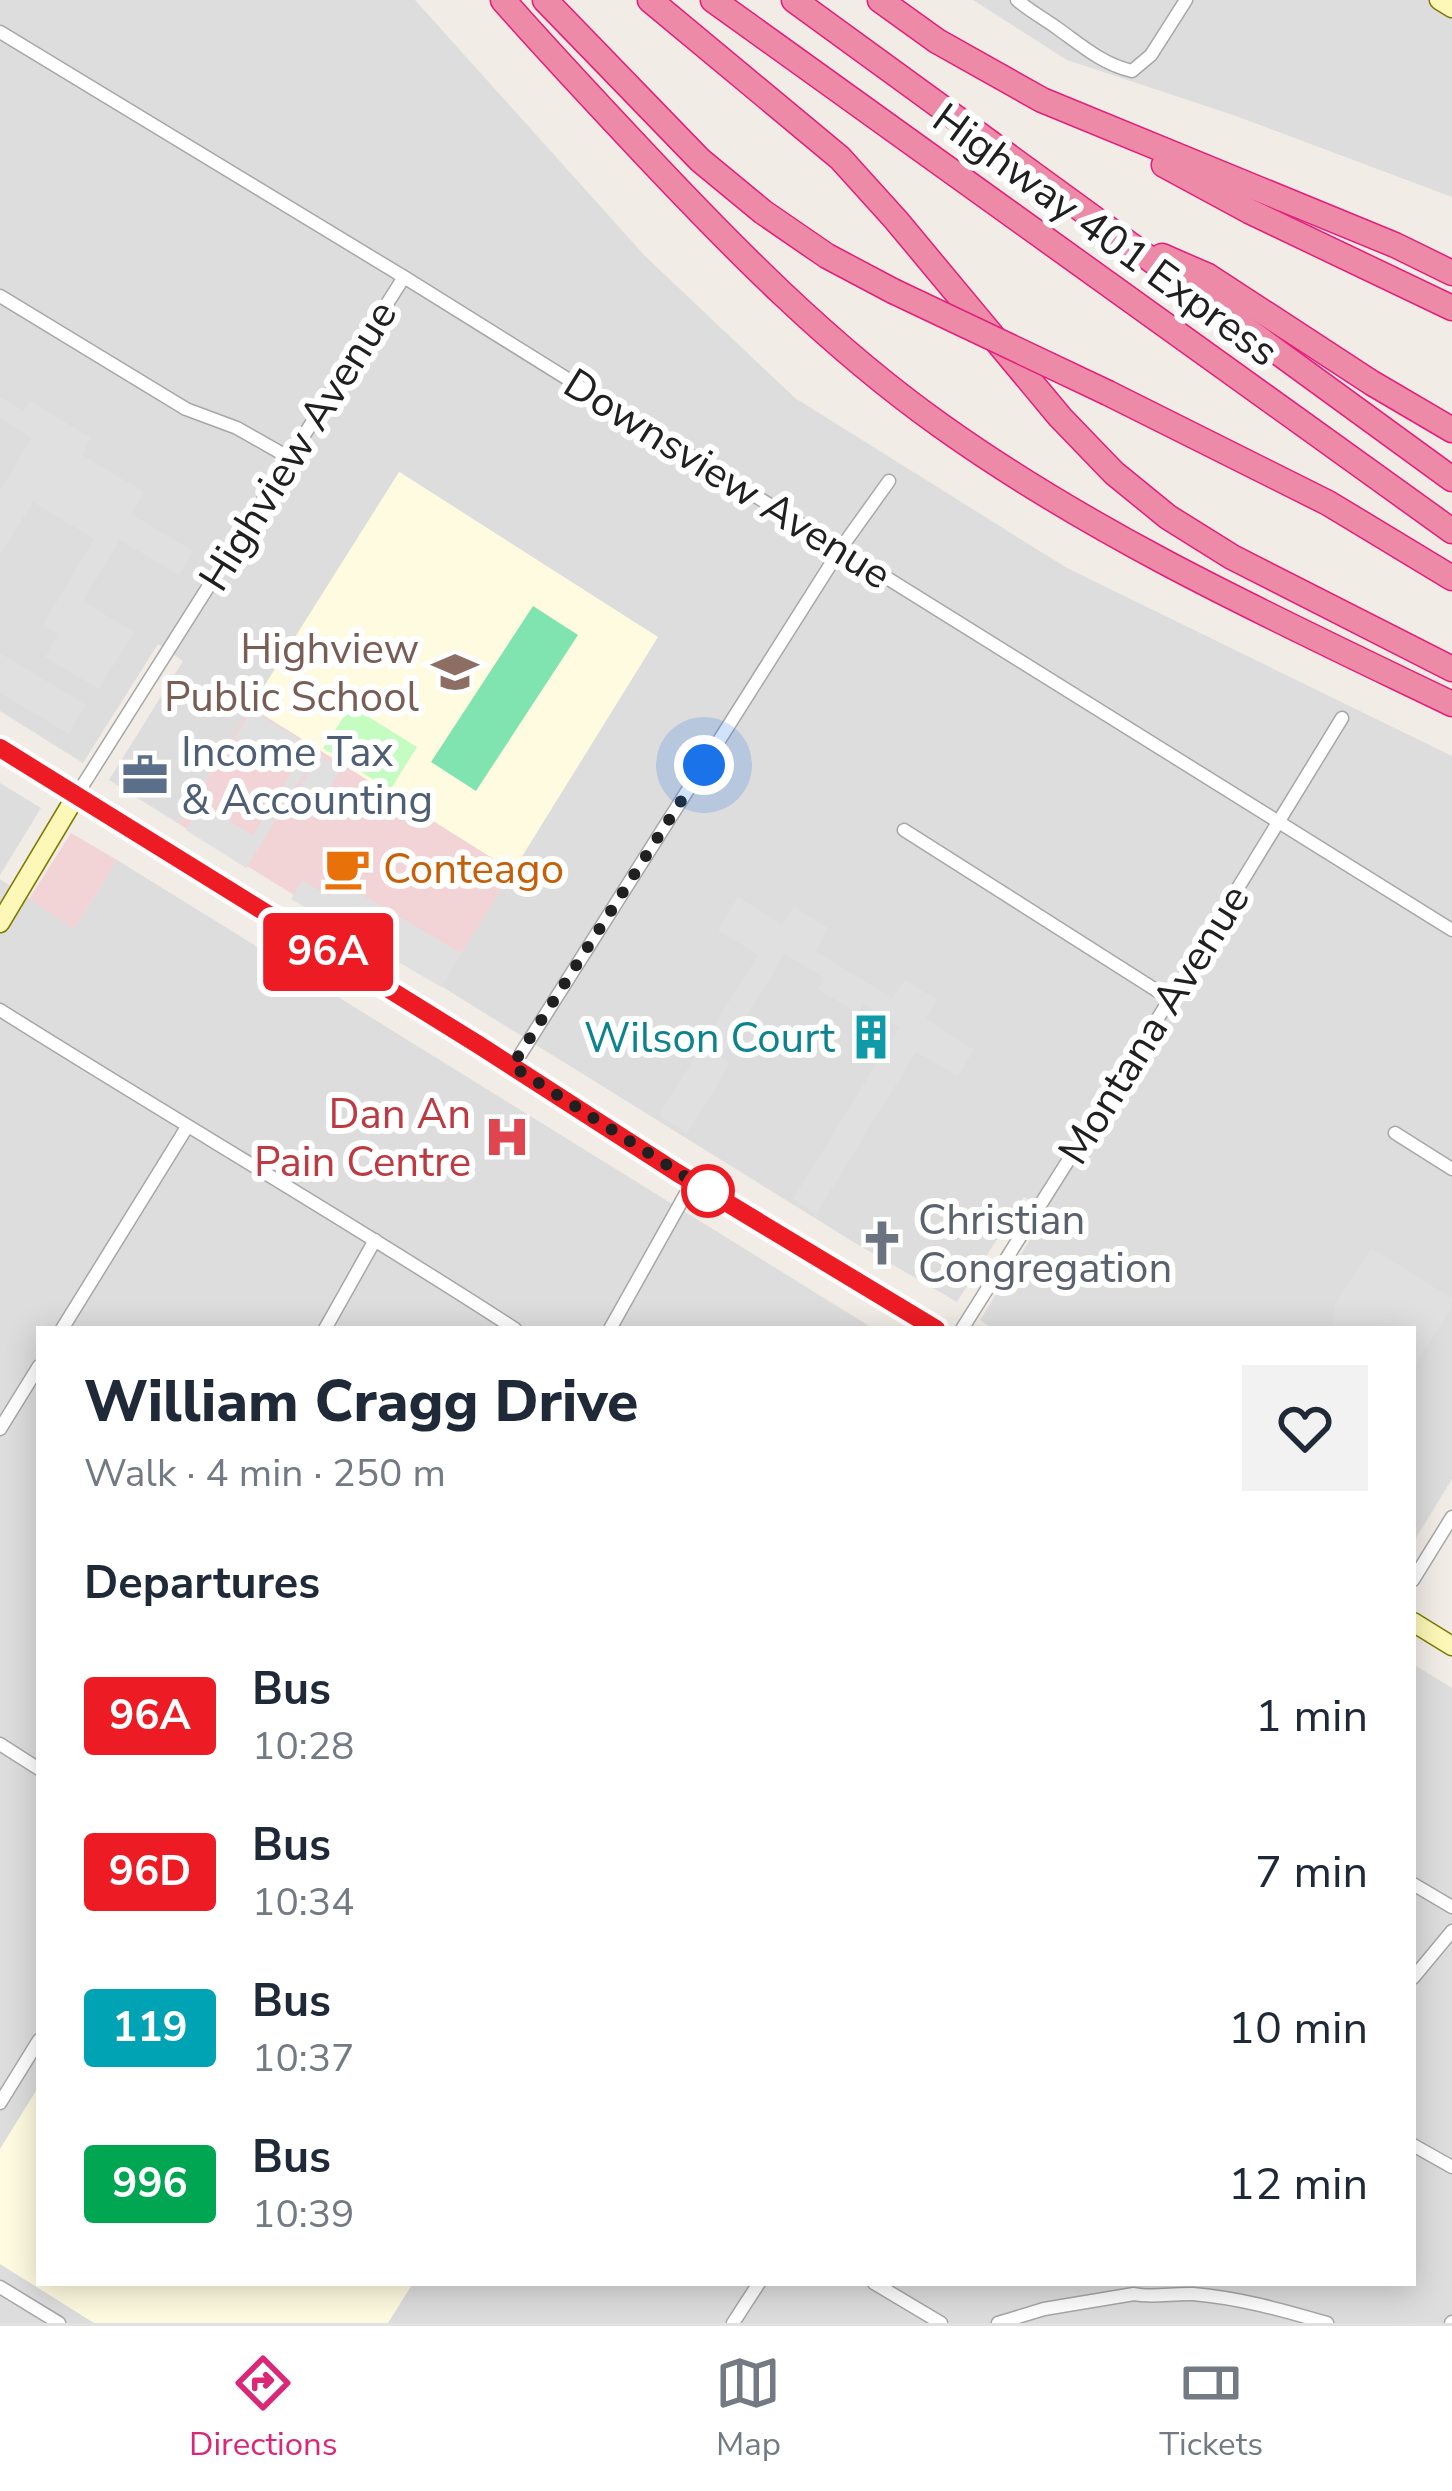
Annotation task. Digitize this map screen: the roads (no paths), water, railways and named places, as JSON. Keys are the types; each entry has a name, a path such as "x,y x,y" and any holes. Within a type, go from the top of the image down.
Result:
{"highway":[{"path":"503,0 719,234 825,333 939,425 1173,567 1452,704"},
{"path":"545,0 700,160 827,256 1328,503 1452,578"},
{"path":"650,0 841,158 1060,417 1114,473 1168,517 1232,557 1452,668"},
{"name":"Highway 401 Express","path":"713,0 1452,532"},
{"name":"Highway 401 Express","path":"794,0 1452,479"},
{"path":"880,0 937,41 1042,100 1249,211 1452,308"},
{"path":"1042,100 1395,245 1452,273"},
{"path":"1116,235 1208,276 1452,430"}],"main road":[{"path":"1438,0 1452,8"},
{"path":"0,748 931,1326"},
{"path":"0,923 76,796"},
{"path":"1416,1624 1452,1646"}],"street":[{"path":"1018,0 1093,55 1132,71 1151,55 1186,0"},
{"name":"Downsview Avenue","path":"0,32 404,277 1452,930"},
{"name":"Highview Avenue","path":"76,796 404,277"},
{"path":"0,296 186,409 237,428 288,458"},
{"path":"512,1066 889,481"},
{"name":"Montana Avenue","path":"964,1326 1342,718"},
{"path":"904,830 1170,999"},
{"path":"0,1010 510,1326"},
{"path":"64,1326 187,1127"},
{"path":"1395,1133 1452,1169"},
{"path":"612,1326 693,1181"},
{"path":"327,1326 375,1240"},
{"path":"0,1429 36,1371"},
{"path":"1416,1575 1452,1517"},
{"path":"0,1744 36,1767"},
{"path":"1416,1885 1452,1907"},
{"path":"1416,1974 1452,1930"},
{"path":"0,2103 36,2045"},
{"path":"1416,2147 1452,2167"},
{"path":"733,2323 757,2286"},
{"path":"879,2286 941,2323"},
{"path":"0,2287 59,2323"},
{"path":"998,2323 1044,2309 1134,2294 1171,2294 1252,2301 1327,2323"}],"place":[{"name":"Highview Public School","path":"455,672"},
{"name":"Income Tax & Accounting","path":"145,775"},
{"name":"Conteago","path":"347,868"},
{"name":"Wilson Court","path":"871,1037"},
{"name":"Dan An Pain Centre","path":"507,1137"},
{"name":"Christian Congregation","path":"882,1243"}]}
